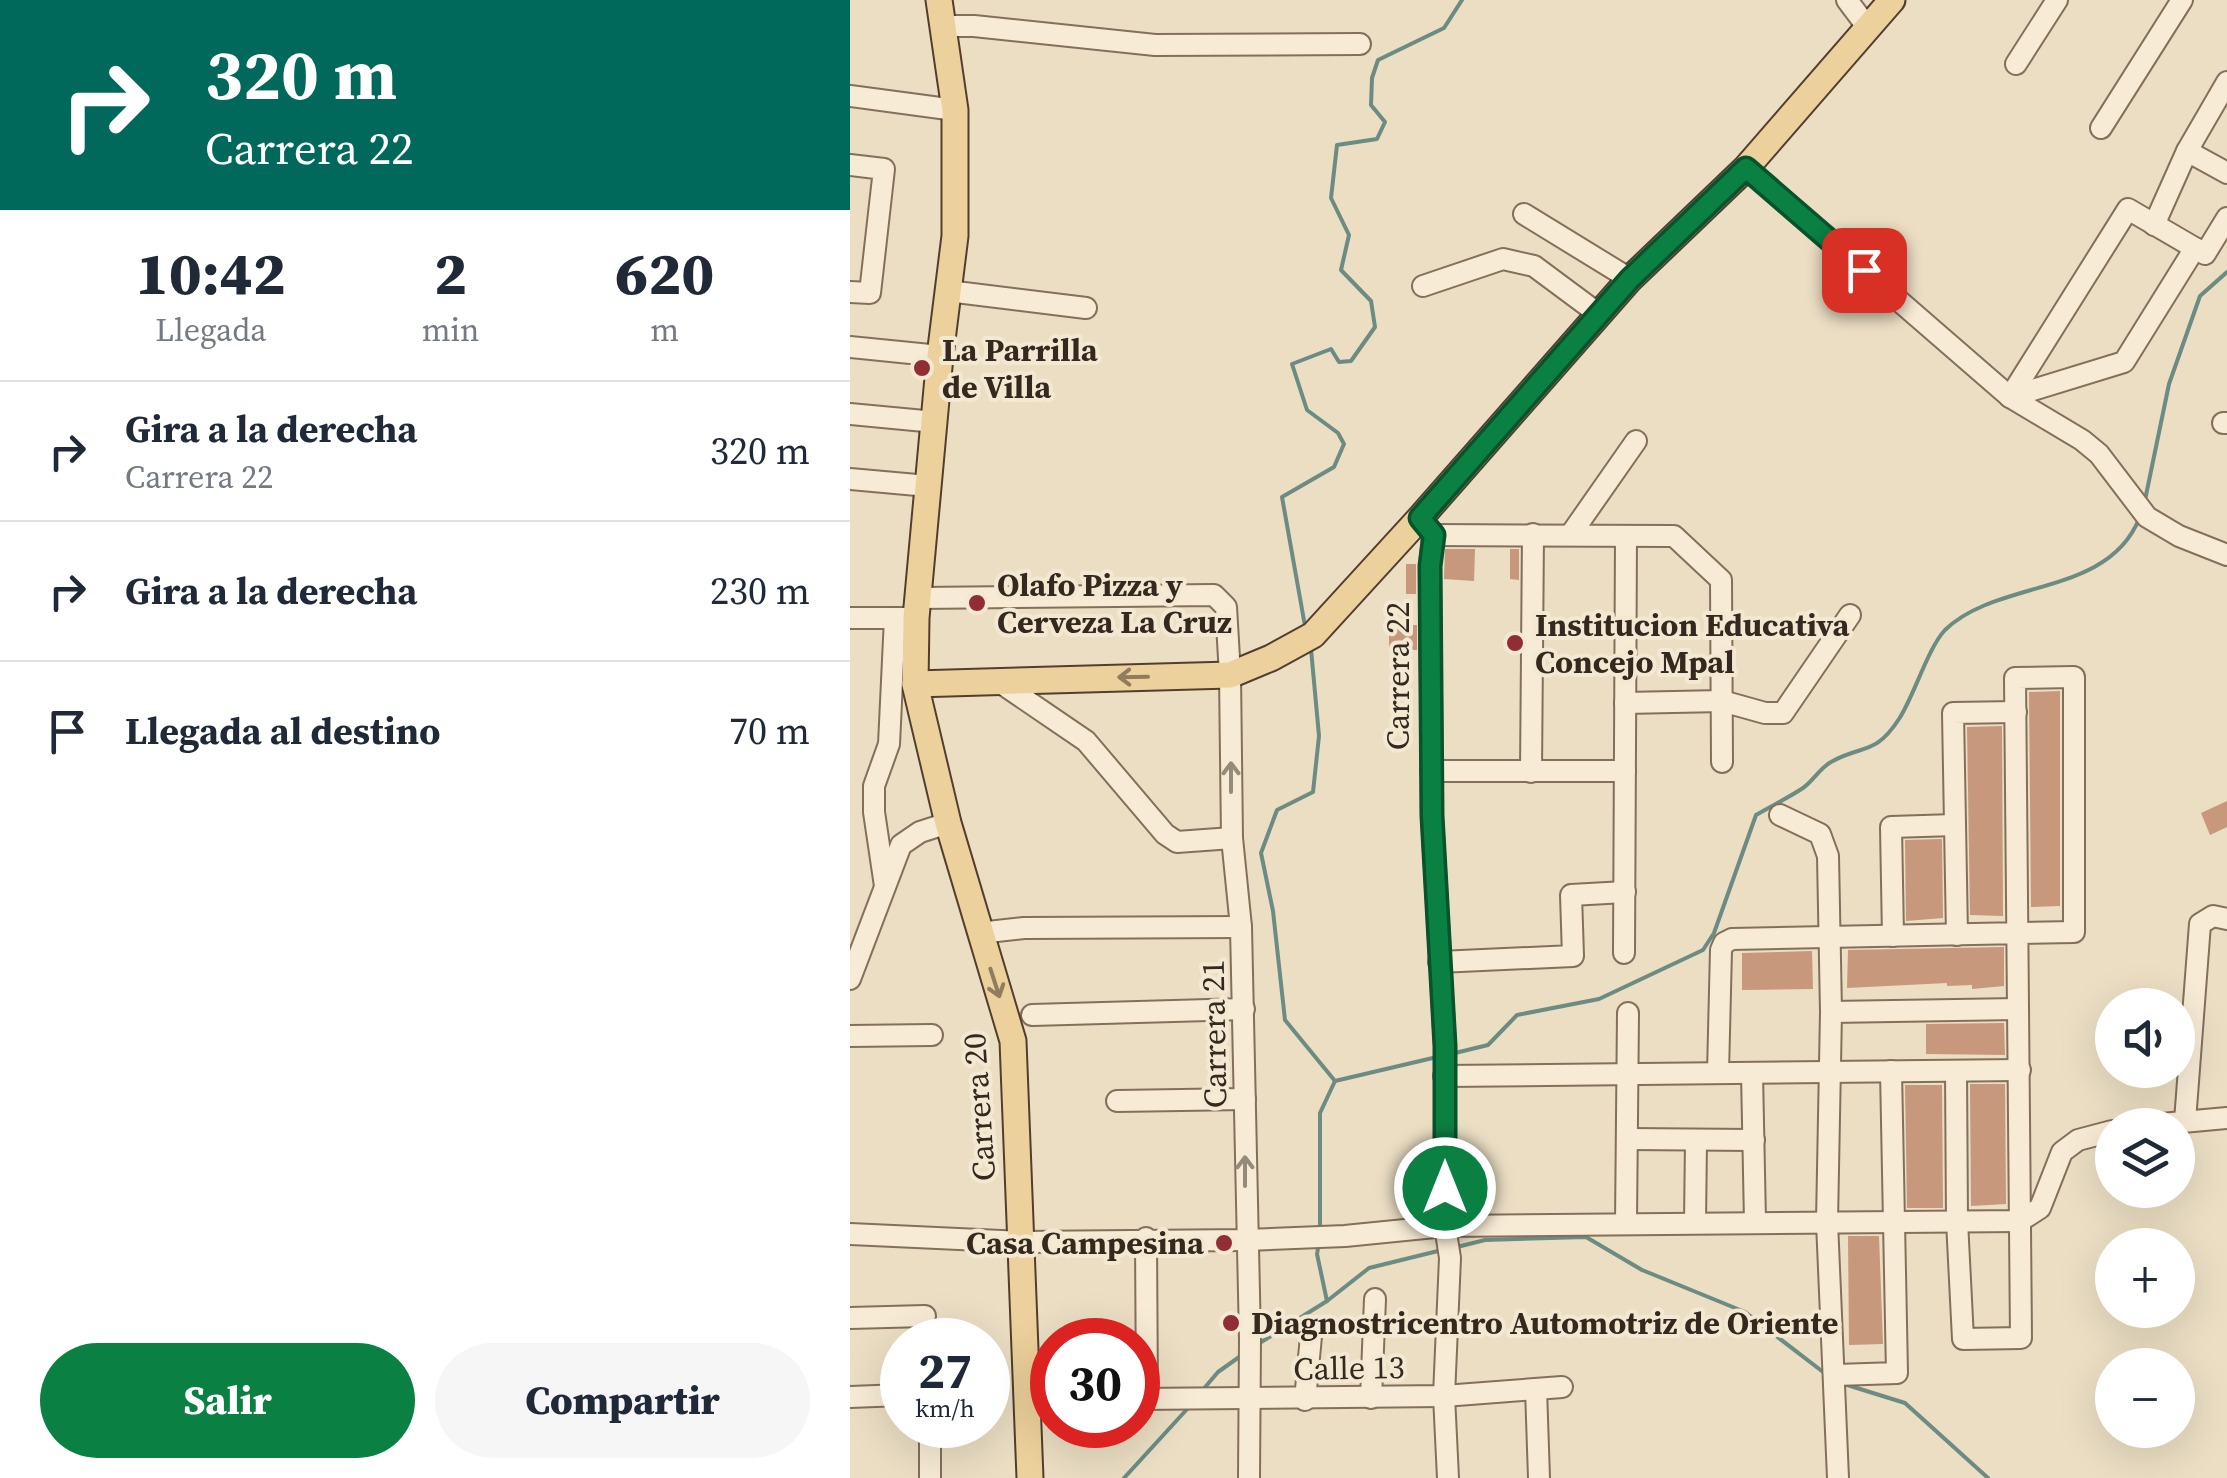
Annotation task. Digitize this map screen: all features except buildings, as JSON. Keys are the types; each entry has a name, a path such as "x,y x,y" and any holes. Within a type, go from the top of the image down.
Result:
{"main road":[{"path":"915,684 1230,675 1307,638 1427,526 1630,279 1746,168 1892,0"},
{"name":"Carrera 20","path":"940,13 955,110 955,236 910,611 915,684 948,822 1013,1041 1030,1478"}],"street":[{"path":"1847,0 1868,28"},
{"path":"2016,64 2057,0"},
{"path":"2101,128 2179,1"},
{"path":"940,13 974,26 1155,45 1360,44"},
{"path":"2154,224 2187,151 2227,82"},
{"path":"850,96 955,110"},
{"path":"2187,151 2227,173"},
{"path":"850,166 884,169 870,292 850,292"},
{"path":"1746,168 2010,397 2090,447 2141,510 2178,536 2227,554"},
{"path":"2010,397 2128,210 2206,254 2227,218"},
{"path":"1524,214 1630,279"},
{"path":"2010,397 2124,362 2194,248"},
{"path":"1423,286 1504,260 1534,266 1600,315"},
{"path":"948,291 1086,308"},
{"path":"850,347 940,356"},
{"path":"850,414 935,422"},
{"path":"1571,534 1636,440"},
{"path":"850,480 928,486"},
{"path":"1427,526 1626,538 1674,536 1721,580 1722,762"},
{"name":"Carrera 22","path":"1427,526 1431,771 1445,1062 1448,1243 1444,1396 1448,1478"},
{"path":"1530,772 1533,534"},
{"path":"1624,953 1626,538"},
{"name":"Carrera 21","path":"910,611 1214,595 1226,607 1232,838 1244,1009 1248,1478"},
{"path":"850,618 910,611 889,744 874,786 885,886"},
{"path":"1625,703 1722,701 1766,714 1783,713 1850,615"},
{"path":"1718,1073 1721,950 1732,939 2019,934 2074,932 2074,677 2015,678 2019,934 2022,1338 1963,1338 1956,1221 1956,1070"},
{"path":"998,681 1086,741 1165,834 1177,842 1232,838"},
{"path":"1957,935 1953,713 2016,712"},
{"path":"1431,771 1625,771"},
{"path":"1780,815 1820,834 1826,845 1831,1012 1828,1222 1838,1478"},
{"path":"850,978 901,845 920,832 948,822"},
{"path":"1893,936 1891,827 1955,825"},
{"path":"1439,962 1573,956 1570,895 1625,892"},
{"path":"2187,1108 2187,1061 2200,924 2213,916 2227,918"},
{"path":"979,933 1024,928 1241,927"},
{"path":"1032,1015 1244,1009"},
{"path":"1831,1012 2018,1009"},
{"path":"1626,1223 1628,1013"},
{"path":"850,1036 932,1036"},
{"path":"1445,1062 1628,1074 2020,1070"},
{"path":"1836,1381 1897,1373 1891,1072"},
{"path":"1752,1073 1755,1222"},
{"path":"1117,1101 1245,1099"},
{"path":"2195,1120 2227,1118"},
{"path":"850,1234 1021,1242 1345,1236 1448,1243 1626,1223 2020,1221 2040,1208 2062,1152 2078,1140 2095,1136"},
{"path":"1628,1139 1754,1140"},
{"path":"1695,1223 1696,1140"},
{"path":"1144,1318 1146,1238"},
{"path":"1371,1398 1375,1299"},
{"path":"850,1318 925,1316"},
{"path":"1305,1400 1310,1336"},
{"name":"Calle 13","path":"1160,1399 1444,1396 1562,1387"},
{"path":"1536,1389 1539,1478"},
{"path":"850,1397 880,1396"},
{"path":"1026,1401 1030,1401"},
{"path":"930,1448 930,1478"}],"waterway":[{"path":"1305,626 1282,497 1334,467 1344,444 1338,433 1307,410 1292,364 1331,349 1339,362 1351,361 1375,327 1371,301 1341,270 1349,235 1331,198 1337,145 1377,139 1385,122 1371,105 1372,78 1378,60 1444,28 1462,0"},
{"path":"2145,500 2169,384 2200,296 2227,272"},
{"path":"1451,1054 1488,1045 1517,1015 1599,999 1703,950 1714,933 1756,815 1803,788 1831,762 1882,739 1905,709 1945,630 1993,602 2077,575 2102,562 2124,544 2139,519"},
{"path":"1311,649 1319,736 1313,792 1277,810 1261,853 1273,911 1285,1020 1335,1081"},
{"path":"1335,1081 1437,1057"},
{"path":"1320,1228 1320,1113 1335,1081"},
{"path":"1457,1247 1485,1240 1586,1237 1642,1270 1745,1312 1827,1375"},
{"path":"1319,1243 1317,1254 1327,1301"},
{"path":"1258,1344 1327,1301 1369,1268 1442,1250"},
{"path":"1201,1392 1218,1372 1242,1355"},
{"path":"1844,1384 1905,1403 1988,1478"},
{"path":"1124,1478 1189,1407"}],"place":[{"name":"La Parrilla de Villa","path":"922,368"},
{"name":"Olafo Pizza y Cerveza La Cruz","path":"977,603"},
{"name":"Institucion Educativa Concejo Mpal","path":"1515,643"},
{"name":"Casa Campesina","path":"1224,1243"},
{"name":"Diagnostricentro Automotriz de Oriente","path":"1231,1323"}],"route":[{"path":"1445,1188 1445,1046 1431,771 1430,566 1434,535 1420,518 1630,279 1746,168 1864,270"}]}
